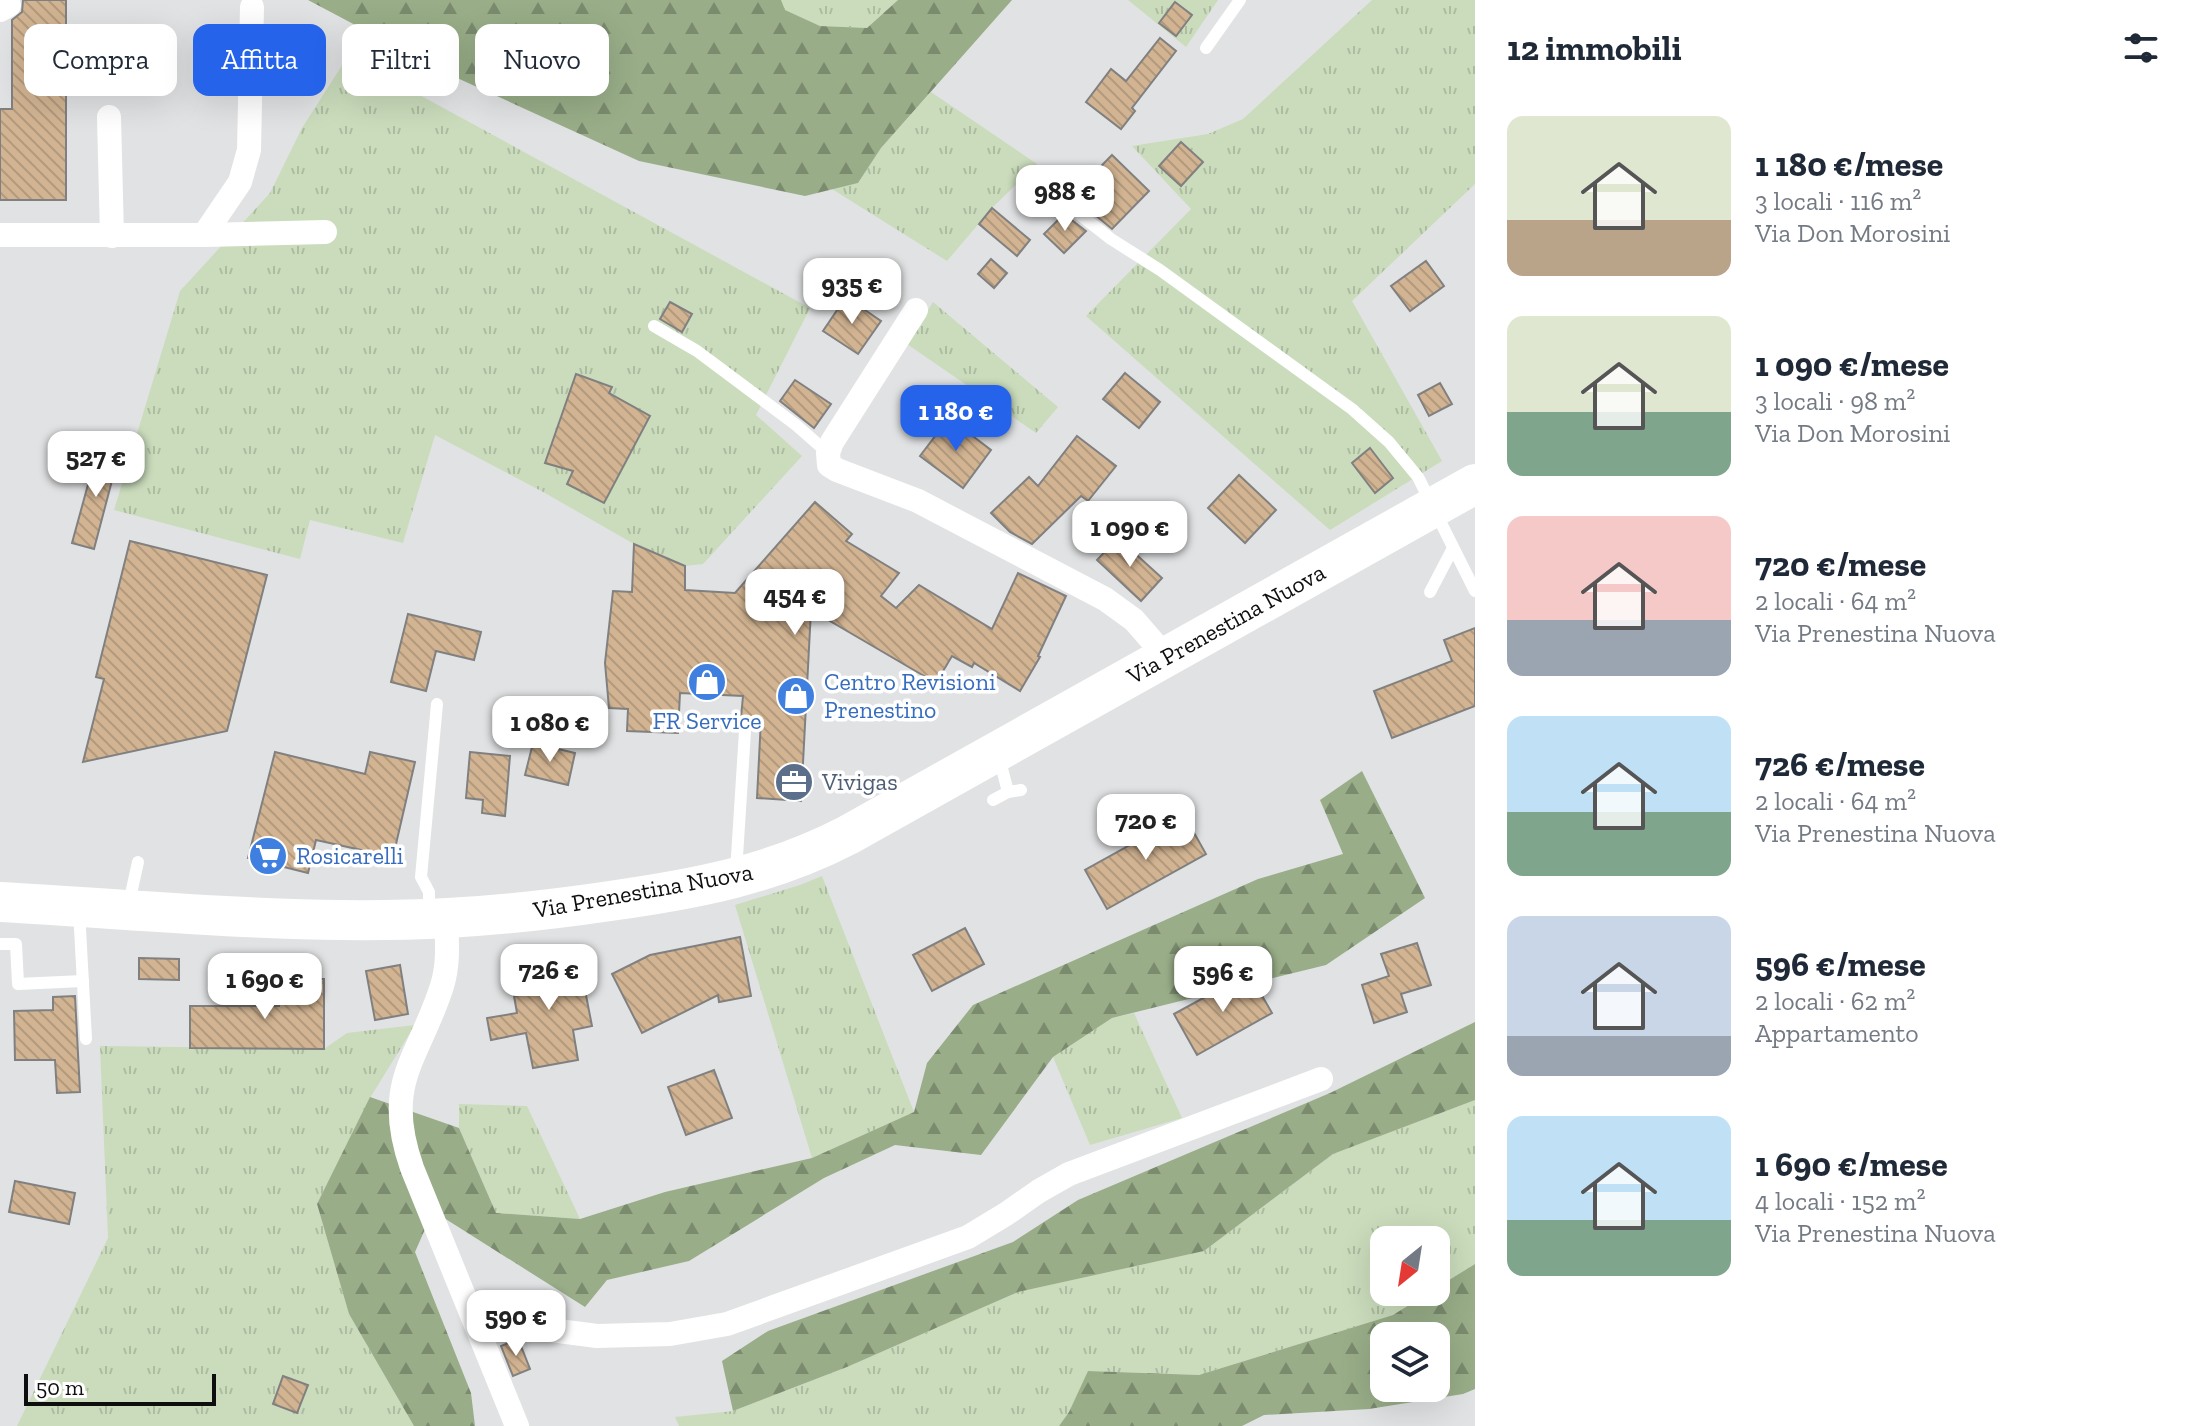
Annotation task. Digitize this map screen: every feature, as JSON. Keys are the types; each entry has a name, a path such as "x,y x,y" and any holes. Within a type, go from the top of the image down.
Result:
{"main road":[{"name":"Via Prenestina Nuova","path":"0,902 203,916 438,918 561,908 652,895 736,878 784,864 832,844 1475,484"}],"street":[{"path":"204,235 240,182 249,150 252,7"},
{"path":"109,117 112,236"},
{"path":"0,235 325,232"},
{"path":"916,310 832,442 828,453 829,465 918,501 1105,599 1134,620 1166,657"},
{"path":"438,918 448,958 443,984 402,1087 401,1124 412,1168 517,1426"},
{"path":"475,1320 597,1336 680,1333 727,1324 956,1242 1069,1174 1321,1079"}],"lane":[{"path":"1206,48 1240,0"},
{"path":"1065,203 1111,239 1160,270 1352,409 1389,442 1418,477 1475,591"},
{"path":"654,326 697,351 796,425 828,453"},
{"path":"1430,592 1453,548"},
{"path":"437,704 421,877 438,918"},
{"path":"736,878 745,731"},
{"path":"993,800 1014,791 998,751"},
{"path":"127,910 138,862"},
{"path":"79,907 86,1039"},
{"path":"0,944 16,944 18,984 83,981"}],"green space":[{"path":"308,0 781,0 785,10 820,26 867,28 898,0 1012,0 881,148 858,183 805,196 639,161 497,96 609,96 609,24 475,24 475,86 459,79 459,24 353,24"},
{"path":"781,0 898,0 867,28 820,26 784,10"},
{"path":"1128,0 1218,0 1186,47"},
{"path":"1372,0 1475,0 1475,184 1352,301 1442,461 1330,530 1086,316 1191,209 1132,146 1208,134 1243,119"},
{"path":"342,65 342,96 421,96 810,308 756,415 802,456 703,564 685,566 634,544 435,435 403,543 310,520 300,559 114,510 180,291 270,193 302,128 322,96 326,96 326,90"},
{"path":"931,92 1037,164 992,208 947,261 832,189 858,183 881,148"},
{"path":"933,302 1058,407 1036,433 907,344"},
{"path":"1362,771 1425,898 1326,965 1112,1018 1053,1057 981,1155 895,1145 824,1178 689,1261 607,1280 585,1307 433,1211 415,1252 471,1393 475,1426 414,1426 349,1314 317,1204 370,1097 459,1128 496,1213 580,1219 665,1192 812,1158 914,1112 927,1063 973,1005 1258,879 1343,854 1320,800"},
{"path":"822,876 914,1112 812,1158 735,905"},
{"path":"1134,1013 1182,1118 1090,1145 1053,1057 1112,1018"},
{"path":"1475,1022 1475,1100 1333,1154 1204,1251 1018,1292 847,1367 733,1411 722,1361 768,1331 1013,1242 1078,1200 1330,1093"},
{"path":"415,1025 370,1098 317,1204 349,1314 414,1426 17,1426 108,1238 100,1046 324,1049 347,1033"},
{"path":"1475,1100 1475,1264 1450,1279 1450,1226 1370,1226 1370,1306 1407,1306 1393,1315 1199,1375 1089,1371 1059,1426 679,1426 675,1417 733,1411 847,1367 1018,1292 1204,1251 1333,1154"},
{"path":"459,1104 527,1106 580,1219 496,1213 459,1128"},
{"path":"1475,1264 1475,1389 1450,1396 1450,1322 1370,1322 1393,1315 1407,1306 1450,1306 1450,1279"},
{"path":"1370,1322 1370,1402 1413,1402 1369,1409 1264,1415 1242,1426 1059,1426 1088,1371 1199,1375"}],"building":[{"path":"23,0 66,0 66,24 24,24 24,96 66,96 66,200 0,200 0,109 12,109 12,20 22,12"},
{"path":"1175,2 1192,15 1176,36 1159,23"},
{"path":"1160,38 1176,51 1132,108 1135,111 1121,129 1086,102 1111,69 1126,81"},
{"path":"1181,142 1203,162 1181,186 1159,166"},
{"path":"1112,155 1149,191 1112,229 1072,196"},
{"path":"992,208 1030,240 1017,256 979,224"},
{"path":"1064,214 1086,231 1064,253 1044,234"},
{"path":"991,259 1007,273 994,288 978,274"},
{"path":"1426,261 1444,286 1410,311 1391,286"},
{"path":"846,297 881,321 858,354 823,331"},
{"path":"670,302 692,314 682,332 660,319"},
{"path":"1125,373 1160,402 1139,428 1103,399"},
{"path":"576,374 612,387 609,393 650,416 604,503 567,484 573,471 545,463"},
{"path":"795,380 831,404 814,428 780,401"},
{"path":"1440,383 1452,404 1429,416 1418,395"},
{"path":"949,418 991,450 963,488 920,456"},
{"path":"1077,436 1116,466 1088,501 1081,496 1032,544 1010,532 991,513 1029,477 1038,486"},
{"path":"98,448 119,454 94,549 72,543"},
{"path":"1370,448 1393,478 1375,493 1352,463"},
{"path":"1239,475 1276,510 1245,543 1208,508"},
{"path":"815,502 852,534 846,541 899,573 881,596 896,608 919,585 992,629 1018,573 1066,596 1040,657 1020,691 974,663 972,667 952,656 936,683 811,610 801,801 757,798 761,719 741,718 743,696 680,693 678,733 627,731 628,709 609,708 605,663 613,591 632,592 634,544 685,566 685,590 735,593"},
{"path":"1118,538 1162,578 1141,601 1097,560"},
{"path":"130,541 267,575 227,731 83,762 104,679 96,677"},
{"path":"408,614 481,632 474,660 436,651 426,691 391,682"},
{"path":"1475,628 1475,706 1392,738 1374,691 1452,661 1444,640"},
{"path":"533,743 575,753 568,785 525,775"},
{"path":"275,752 365,774 370,752 415,762 393,857 316,840 308,873 248,858"},
{"path":"470,752 510,756 505,816 482,813 483,800 466,798"},
{"path":"1184,815 1206,854 1107,909 1085,870"},
{"path":"965,928 984,964 932,991 913,955"},
{"path":"740,937 751,996 719,1002 718,995 642,1033 612,974 650,955"},
{"path":"1417,943 1431,985 1401,994 1407,1012 1374,1023 1362,985 1389,976 1381,954"},
{"path":"578,954 592,1026 573,1030 578,1060 533,1068 526,1033 491,1040 487,1018 517,1013 514,996 535,993 529,963"},
{"path":"139,958 179,959 179,980 139,979"},
{"path":"400,965 408,1014 375,1020 366,971"},
{"path":"1249,973 1272,1013 1197,1055 1174,1014"},
{"path":"278,978 324,979 324,1049 190,1048 190,1006 279,1006"},
{"path":"75,996 80,1092 57,1093 55,1060 15,1060 14,1011 53,1010 53,997"},
{"path":"714,1070 732,1118 686,1135 668,1087"},
{"path":"15,1181 75,1193 69,1224 9,1212"},
{"path":"516,1340 530,1369 513,1376 501,1346"},
{"path":"283,1376 308,1385 297,1413 273,1404"}],"place":[{"name":"FR Service","path":"707,682"},
{"name":"Centro Revisioni Prenestino","path":"796,696"},
{"name":"Vivigas","path":"794,782"},
{"name":"Rosicarelli","path":"268,856"}]}
